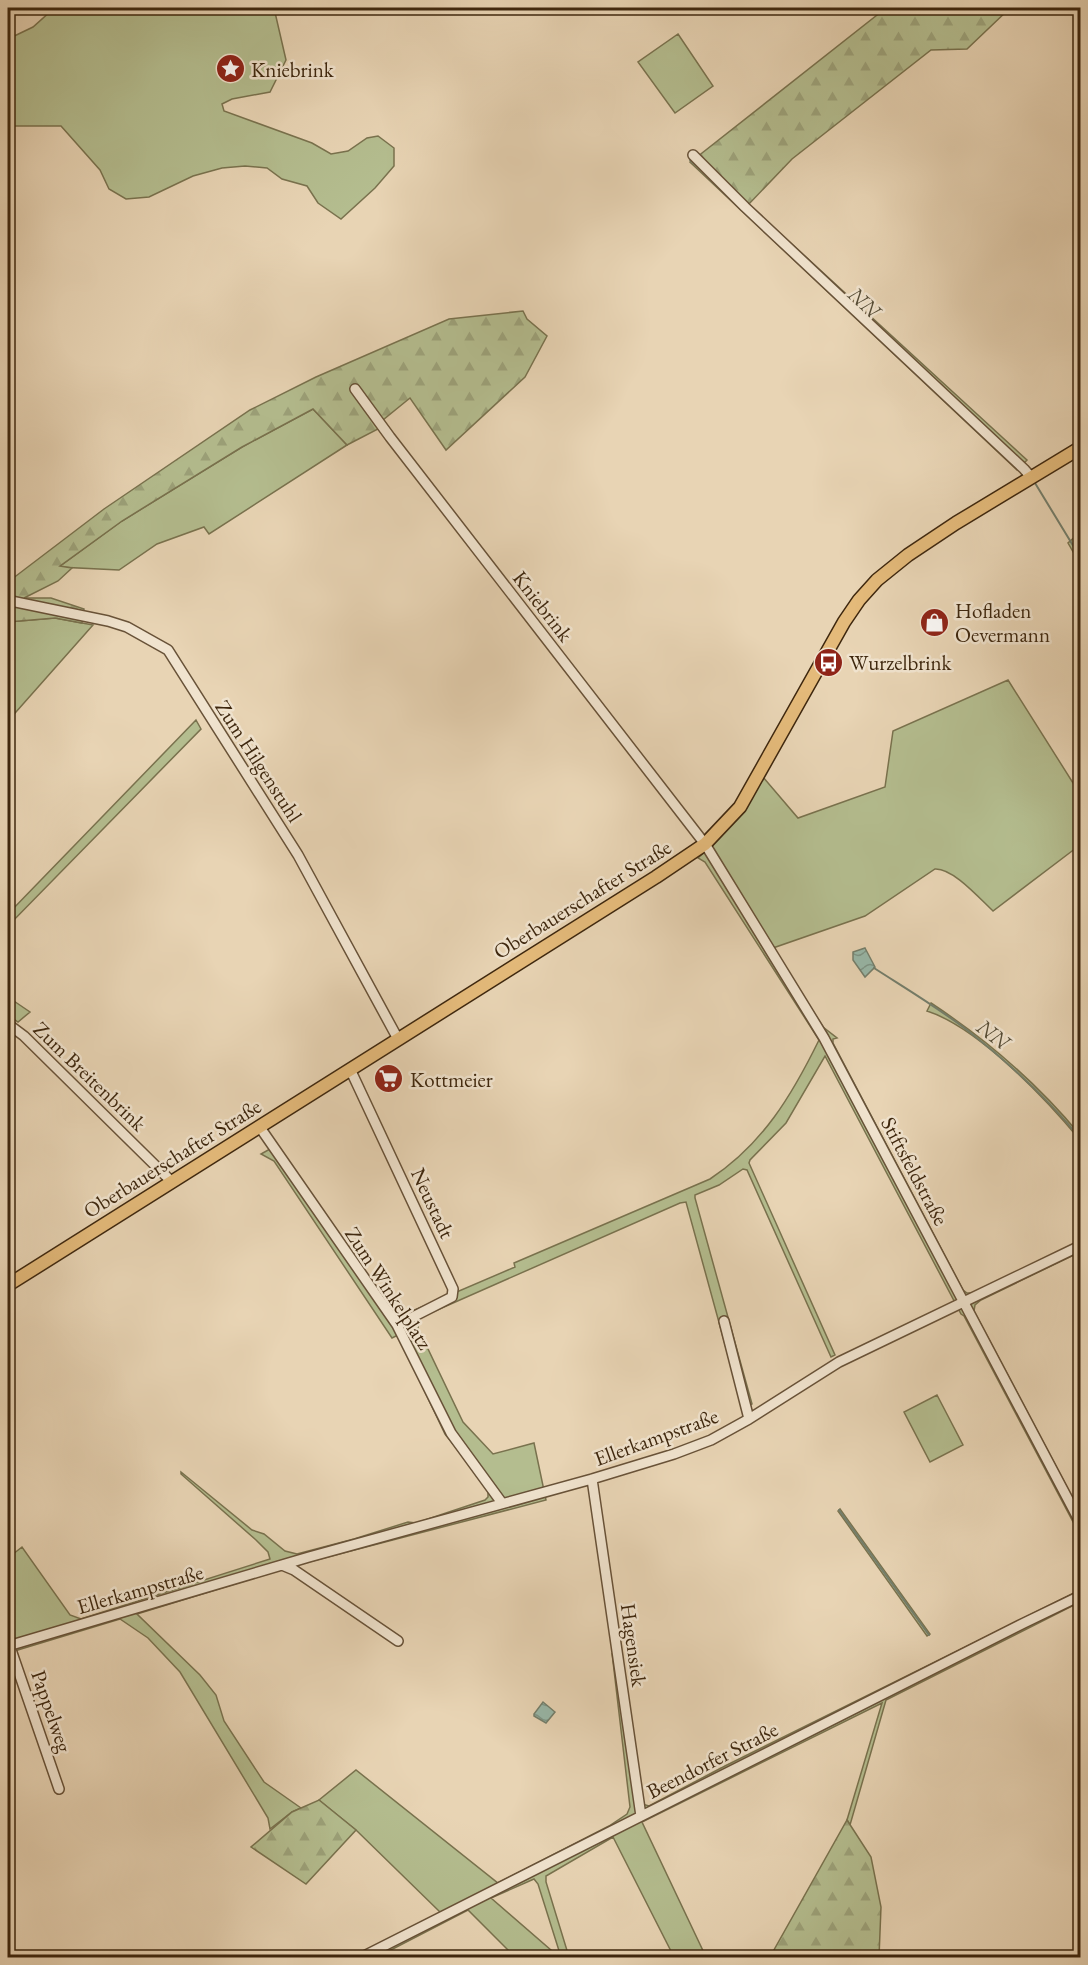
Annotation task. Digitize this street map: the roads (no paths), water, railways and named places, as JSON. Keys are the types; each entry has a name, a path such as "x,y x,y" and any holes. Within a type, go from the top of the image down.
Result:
{"main road":[{"name":"Oberbauerschafter Straße","path":"8,1285 705,844 740,807 844,622 877,580 908,555 1080,448"}],"street":[{"path":"693,155 1031,477"},
{"name":"Kniebrink","path":"355,389 705,844"},
{"name":"Zum Hilgenstuhl","path":"10,601 108,621 127,627 168,650 298,855 398,1039"},
{"name":"Stiftsfeldstraße","path":"705,844 825,1040 1080,1522"},
{"name":"Zum Breitenbrink","path":"8,1024 24,1036 171,1181"},
{"name":"Neustadt","path":"350,1069 453,1289 453,1297 397,1325"},
{"name":"Zum Winkelplatz","path":"259,1126 397,1325 452,1433 502,1503"},
{"name":"Ellerkampstraße","path":"8,1644 674,1454 711,1440 749,1419 839,1362 1080,1246"},
{"path":"724,1321 749,1419"},
{"name":"Hagensiek","path":"592,1479 640,1816"},
{"path":"282,1565 294,1570 398,1641"},
{"name":"Beendorfer Straße","path":"360,1958 1080,1596"},
{"name":"Pappelweg","path":"8,1644 59,1789"}],"water":[{"path":"865,948 875,967 865,977 853,960 853,952"},
{"path":"543,1702 555,1712 546,1723 534,1716"}],"waterway":[{"name":"NN","path":"690,160 706,174"},
{"name":"NN","path":"1035,483 1080,557"},
{"name":"NN","path":"874,968 944,1013 982,1042 1041,1095 1080,1138"},
{"path":"839,1510 929,1635"}],"place":[{"name":"Kniebrink","path":"230,69"},
{"name":"Hofladen Oevermann","path":"934,622"},
{"name":"Wurzelbrink","path":"828,662"},
{"name":"Kottmeier","path":"389,1079"}]}
